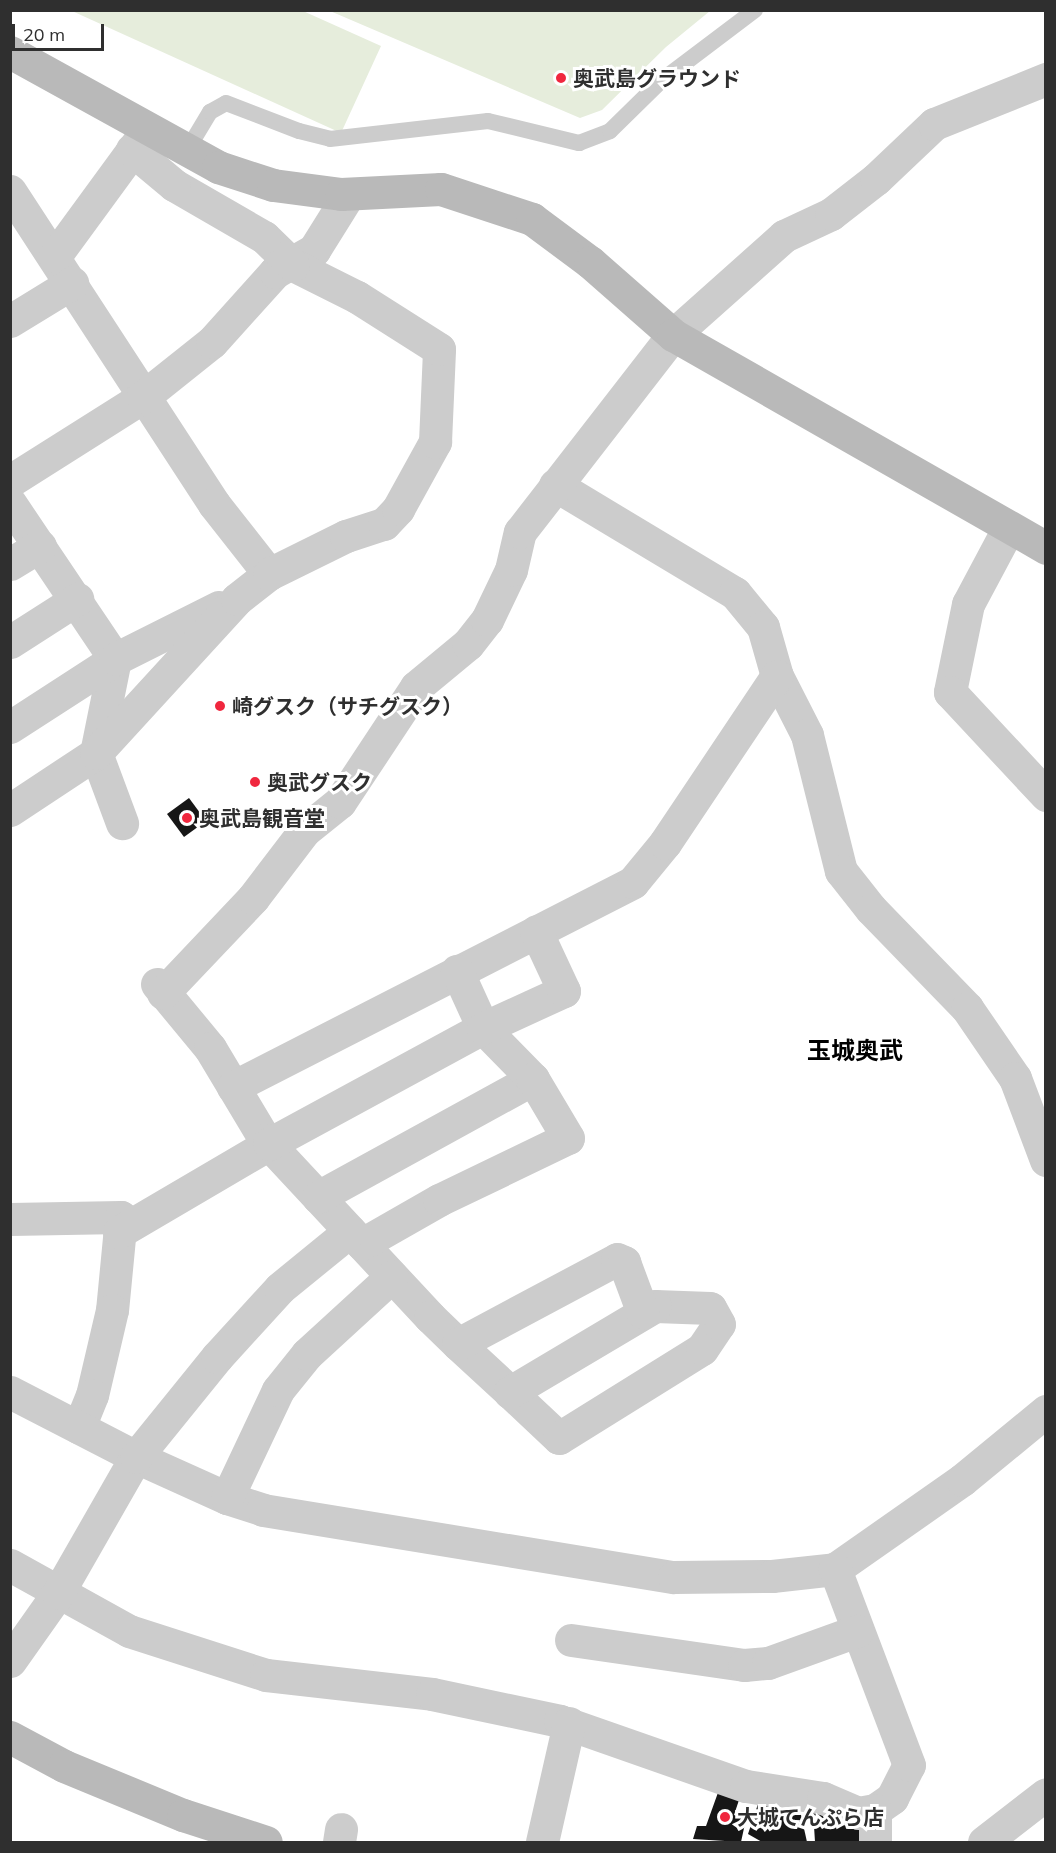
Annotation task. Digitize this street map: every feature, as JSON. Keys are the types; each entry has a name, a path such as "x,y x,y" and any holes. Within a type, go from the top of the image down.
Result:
{"street":[{"path":"10,52 140,140 174,184 264,237 293,265 357,297 439,349 435,442 398,509 384,524 346,536 269,574 237,599 96,753 10,810"},
{"path":"510,1392 655,1306 695,1304 710,1308 719,1324 702,1349 559,1438 458,1344 269,1144 210,1048 160,988 253,898 304,831 340,802 416,687 468,644 487,620 511,570 514,546 520,532 673,335 783,236 831,214 876,179 934,124 1046,79"},
{"path":"140,140 186,152 218,167 273,185 349,194 441,189 532,219 590,262 673,335 1046,548"},
{"path":"10,321 63,270 140,140"},
{"path":"10,191 214,504 269,574"},
{"path":"10,481 143,397 212,342 275,272 293,265 314,250 349,194"},
{"path":"555,485 735,593 763,627 777,676 807,735 841,871 871,909 968,1008 1015,1078 1046,1160"},
{"path":"10,503 77,599 115,659 96,753 122,823"},
{"path":"1009,527 968,604 950,692 1046,795"},
{"path":"10,564 40,546"},
{"path":"10,642 77,599"},
{"path":"10,727 115,659 237,599"},
{"path":"233,1087 633,882 665,843 777,676"},
{"path":"119,1232 269,1144 483,1028 564,991 536,931"},
{"path":"10,1661 58,1593 136,1457 217,1357 280,1288 356,1237 568,1138 533,1079 483,1028 457,971"},
{"path":"318,1197 533,1079"},
{"path":"10,1219 120,1217 112,1310 92,1395 79,1428"},
{"path":"458,1344 617,1259 624,1262 643,1313"},
{"path":"227,1498 278,1390 307,1354 392,1276"},
{"path":"10,1392 136,1457 227,1498 263,1510 441,1542 533,1552 674,1577 772,1576 835,1569 962,1480 1046,1411"},
{"path":"10,1565 129,1631 266,1675 432,1694 569,1724 746,1786 823,1798 858,1813 875,1810 892,1798 909,1765 835,1569"},
{"path":"571,1640 744,1665 768,1663 857,1631"},
{"path":"542,1842 569,1724"},
{"path":"10,1737 75,1770 183,1815 266,1842"},
{"path":"984,1842 1046,1794"},
{"path":"875,1810 875,1842"}],"lane":[{"path":"186,152 210,112 226,103 299,131 330,139 488,121 512,124 579,143 610,131 661,81 755,10"}],"green space":[{"path":"72,11 303,11 381,46 341,133"},
{"name":"奥武島グラウンド","path":"330,11 710,11 666,47 602,110 580,118"}],"building":[{"name":"奥武島観音堂","path":"189,798 206,821 184,837 167,814"},
{"name":"大城てんぷら店","path":"720,1787 740,1797 734,1815 746,1819 741,1842 693,1839 697,1826 706,1826"},
{"path":"758,1804 801,1815 807,1842 762,1842 748,1834"},
{"path":"813,1810 834,1814 868,1835 866,1842 815,1842"}],"place":[{"name":"奥武島グラウンド","path":"561,78"},
{"name":"崎グスク（サチグスク）","path":"220,706"},
{"name":"奥武グスク","path":"255,782"},
{"name":"奥武島観音堂","path":"187,818"},
{"name":"大城てんぷら店","path":"725,1817"}],"district":[{"name":"玉城奥武","path":"855,1051"}]}
